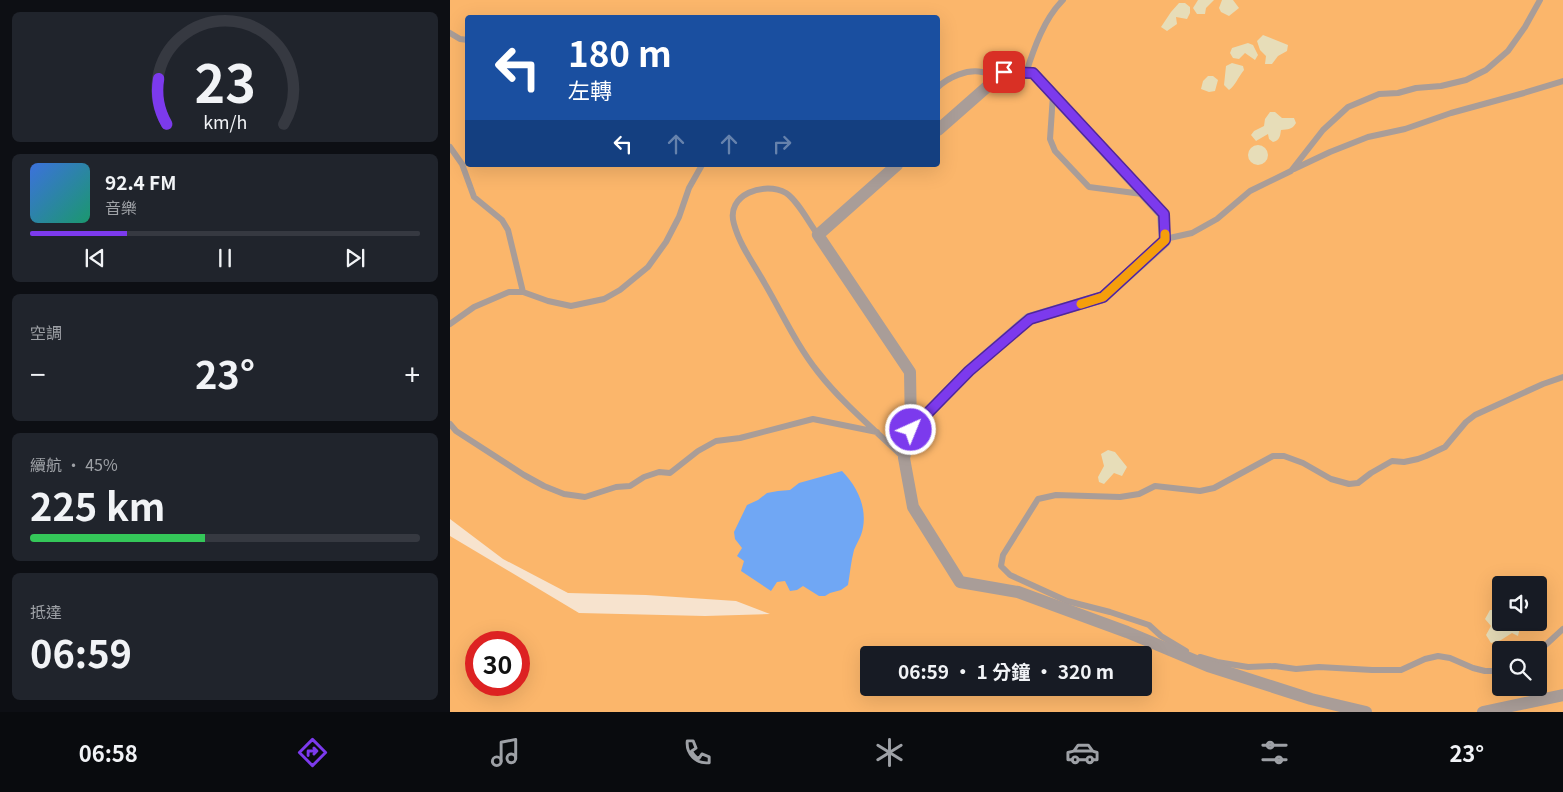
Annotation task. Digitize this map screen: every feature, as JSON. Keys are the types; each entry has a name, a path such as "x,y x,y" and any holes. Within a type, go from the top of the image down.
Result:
{"street":[{"path":"911,430 969,371 1030,319 1103,297 1165,240 1164,214 1033,73 1004,72 940,128"},
{"path":"895,167 818,235 910,372 911,430 904,458 913,507 960,582 1018,592 1127,632 1208,666 1311,699 1366,712"},
{"path":"1483,712 1563,695"}],"lane":[{"path":"1026,73 1042,33 1056,7 1062,0"},
{"path":"1291,171 1323,130 1348,107 1379,94 1398,94 1416,88 1441,86 1466,80 1486,70 1508,50 1540,0"},
{"path":"450,33 465,39"},
{"path":"940,86 955,76 968,72 982,72 998,77"},
{"path":"1165,239 1192,233 1217,218 1250,191 1330,152 1368,137 1405,129 1451,113 1563,80"},
{"path":"1053,95 1050,139 1055,151 1061,158 1089,187 1145,195"},
{"path":"450,147 462,164 474,197 502,220 508,230 523,292"},
{"path":"450,324 474,307 509,292 523,292 570,306 604,299 620,290 648,267 666,242 679,217 688,188 701,167"},
{"path":"818,235 794,199 776,189 767,187 751,192 743,196 734,209 734,223 744,249 817,372 844,402 904,458"},
{"path":"450,315 457,319"},
{"path":"1492,671 1473,668 1450,658 1438,656 1419,661 1401,670 1319,667 1296,669 1275,666 1248,667 1217,662 1178,646 1149,626 1110,612 1067,601 1010,575 1001,566 1003,555 1038,499 1056,495 1120,497 1139,494 1155,486 1200,491 1214,488 1273,456 1284,456 1303,462 1331,479 1349,484 1358,483 1392,461 1411,461 1432,454 1445,447 1466,422 1475,415 1543,384 1563,377"},
{"path":"450,424 456,430 537,482 564,494 585,497 616,487 630,486 644,477 659,472 670,474 698,452 716,441 740,438 813,419 877,432"},
{"path":"1547,643 1563,629"}],"shaded area":[{"path":"450,0 1563,0 1563,712 450,712 450,536 579,613 705,616 770,614 736,601 646,595 568,593 503,559 450,519"}],"sand":[{"path":"1198,0 1214,0 1206,8 1205,14 1197,14 1193,8"},
{"path":"1222,0 1233,0 1239,8 1229,16 1221,12 1219,8"},
{"path":"1179,3 1185,3 1190,7 1190,13 1187,19 1176,17 1177,24 1167,31 1161,27"},
{"path":"1263,35 1288,45 1287,51 1278,56 1272,64 1265,64 1266,56 1260,50 1257,41"},
{"path":"1248,43 1253,45 1258,55 1255,60 1245,53 1239,59 1233,58 1230,53 1232,48"},
{"path":"1232,63 1243,66 1244,70 1229,90 1224,85 1226,66"},
{"path":"1208,76 1213,76 1218,80 1215,91 1209,92 1201,89 1203,81"},
{"path":"1270,112 1275,112 1282,118 1294,118 1296,123 1291,128 1281,130 1279,138 1273,142 1269,139 1268,134 1256,141 1251,135 1254,131 1264,126 1265,119"},
{"path":"1258,145 1265,148 1268,155 1265,162 1258,165 1251,162 1248,155 1251,148"},
{"path":"1108,450 1115,452 1127,467 1122,476 1114,473 1104,484 1099,482 1098,477 1104,466 1101,454"},
{"path":"1490,610 1492,610 1492,631 1519,631 1518,636 1512,633 1501,640 1492,641 1491,643 1486,635 1491,626 1485,619"}],"water":[{"path":"842,471 858,493 864,518 861,535 853,554 848,585 825,596 819,596 803,586 797,590 790,591 785,581 777,582 771,591 741,571 744,561 737,556 742,548 735,539 734,532 747,505 767,493 790,490 799,483"}],"slow traffic":[{"path":"1081,304 1103,297 1165,240 1165,234"}],"route":[{"path":"911,430 969,371 1030,319 1103,297 1165,240 1164,214 1033,73 1004,72"}]}
